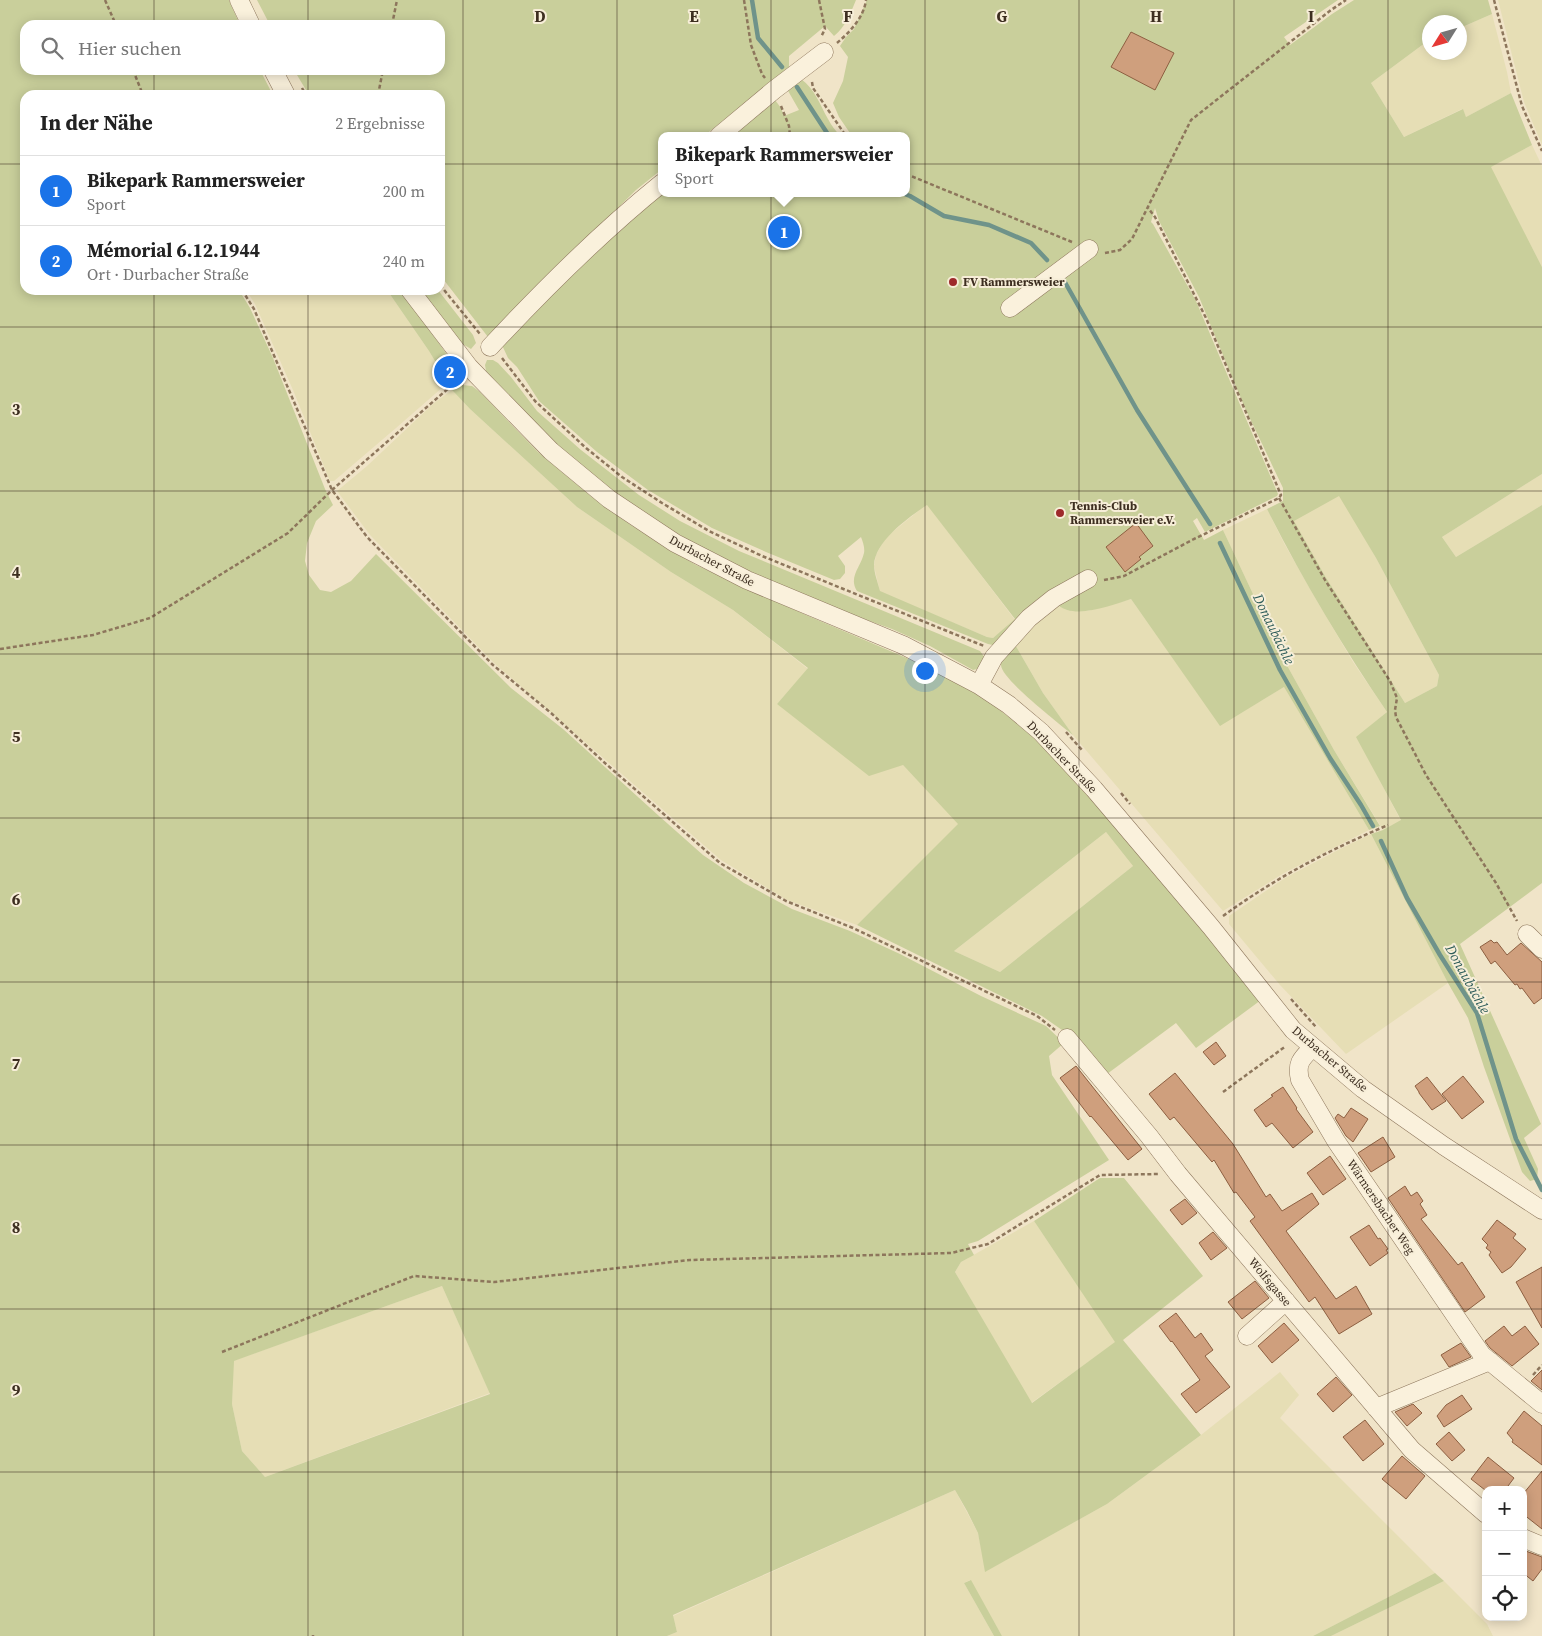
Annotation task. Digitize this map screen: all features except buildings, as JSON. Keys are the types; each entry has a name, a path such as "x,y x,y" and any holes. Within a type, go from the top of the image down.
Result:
{"street":[{"path":"239,0 248,20"},
{"path":"723,132 806,66 821,47"},
{"path":"276,75 283,90"},
{"path":"490,347 531,303 614,224 658,186"},
{"path":"1010,308 1089,249"},
{"name":"Durbacher Straße","path":"414,295 469,367 551,452 609,499 675,543 747,580 903,645 979,685 1009,705 1042,732 1094,789 1211,927 1293,1030 1363,1089 1444,1146 1542,1210"},
{"path":"979,685 994,657 1029,618 1054,598 1088,579"},
{"path":"1527,934 1542,949"},
{"name":"Wolfsgasse","path":"1067,1038 1149,1136 1178,1174 1412,1450 1482,1511"},
{"name":"Wärmersbacher Weg","path":"1313,1047 1300,1061 1298,1070 1300,1080 1336,1140 1482,1355 1542,1404"},
{"path":"1247,1336 1286,1301"},
{"path":"1376,1408 1490,1361"},
{"path":"1527,1540 1542,1546"}],"path":[{"path":"105,0 114,20"},
{"path":"393,20 398,0"},
{"path":"744,0 752,45 762,74 774,90 789,126 790,132"},
{"path":"819,0 825,29 821,47"},
{"path":"821,47 839,41 852,28 865,7 866,0"},
{"path":"910,176 1102,254 1120,250 1132,239 1191,120 1346,0"},
{"path":"1494,0 1522,106 1542,151"},
{"path":"806,66 813,88 843,132"},
{"path":"135,75 141,90"},
{"path":"379,90 383,75"},
{"path":"1148,208 1155,217 1206,318 1281,495 1279,498 1325,580 1390,681 1397,698 1396,717 1426,775 1496,883 1513,915 1527,934"},
{"path":"445,291 490,347 506,362 534,400 586,448 622,477 662,504 762,556 984,646 994,657"},
{"path":"245,295 254,309 332,490 367,537 493,665 551,713 606,764 720,863 786,901 853,928 1037,1016 1067,1038"},
{"path":"0,649 93,635 150,618 288,532 332,490 456,382 469,367"},
{"path":"1088,579 1104,580 1124,576 1194,539 1279,498"},
{"path":"1211,927 1245,901 1303,864 1388,825"},
{"path":"1223,1092 1288,1044"},
{"path":"222,1352 414,1276 494,1282 690,1260 951,1253 988,1244 1100,1175 1178,1174"}],"shaded area":[{"path":"1498,0 1542,0 1542,145 1524,102"},
{"path":"1492,14 1511,93 1466,117 1462,109 1404,137 1371,83 1422,45 1422,60 1467,60 1467,25"},
{"path":"1532,145 1542,166 1542,267 1490,167"},
{"path":"249,295 390,295 444,376 443,387 334,481 330,481 255,304"},
{"path":"452,390 470,409 577,507 671,572 733,610 808,669 777,704 903,765 959,824 857,925 787,900 721,860 495,664 370,535 337,491 367,466 434,403"},
{"path":"1542,474 1542,505 1456,557 1442,537"},
{"path":"1340,495 1439,675 1437,686 1405,703 1325,576 1293,520"},
{"path":"927,504 1015,620 993,638 880,592 874,566 876,555 885,538"},
{"path":"1267,509 1285,545 1353,662 1387,712 1357,737 1401,821 1383,830 1334,750 1284,660 1223,530"},
{"path":"1131,599 1220,725 1284,687 1369,830 1284,873 1223,911 1073,735 1043,693 1013,641 1058,605 1073,610 1088,611"},
{"path":"1106,832 1133,866 1000,972 954,951"},
{"path":"1371,834 1448,983 1346,1054 1280,985 1229,924 1229,916 1285,878"},
{"path":"1034,1221 1116,1342 1031,1403 955,1272 961,1262"},
{"path":"442,1286 490,1393 265,1477 242,1451 232,1404 233,1361"},
{"path":"1280,1372 1299,1395 1280,1418 1435,1573 1313,1636 1002,1636 970,1580 964,1583 994,1636 667,1636 677,1632 673,1616 955,1490 978,1533 986,1571 1107,1504 1201,1435"},
{"path":"1444,1581 1487,1624 1493,1636 1331,1636"}],"green space":[{"path":"0,0 229,0 238,20 20,20 20,75 263,75 270,90 20,90 20,295 242,295 273,358 333,505 316,521 307,543 305,561 309,575 320,590 331,592 351,581 376,554 511,688 563,729 703,855 744,883 792,909 850,931 900,954 981,996 1046,1026 1064,1043 1049,1056 1052,1075 1109,1160 978,1241 968,1244 974,1255 961,1262 955,1272 1032,1403 1115,1342 1034,1221 1100,1178 1124,1178 1203,1276 1123,1340 1201,1435 1107,1504 985,1572 978,1533 955,1490 673,1615 677,1632 667,1636 0,1636","holes":["442,1286 490,1394 265,1477 242,1451 232,1404 234,1361"]},
{"path":"257,0 856,0 845,24 834,36 825,26 789,56 789,67 709,132 658,132 658,172 636,190 488,337 445,281 445,90 306,90 297,75 445,75 445,20 267,20"},
{"path":"867,0 1338,0 1284,37 1290,45 1354,0 1488,0 1492,14 1467,25 1467,15 1422,15 1422,45 1371,83 1404,137 1463,109 1466,117 1511,93 1532,145 1491,167 1542,267 1542,474 1442,537 1456,557 1542,505 1542,883 1460,944 1541,1124 1524,1138 1538,1169 1537,1179 1530,1181 1522,1172 1468,1018 1371,834 1401,820 1356,737 1387,712 1324,612 1294,561 1267,509 1283,501 1283,488 1245,408 1199,297 1159,221 1155,208 1151,222 1196,301 1278,494 1205,532 1197,518 1193,521 1204,540 1223,530 1284,660 1334,750 1380,826 1369,830 1284,687 1220,726 1131,599 1094,610 1084,611 1065,609 1058,605 993,645 988,644 857,591 854,577 864,551 861,537 838,556 845,566 845,573 840,579 834,580 712,528 648,490 597,452 539,401 517,367 508,358 502,345 572,268 658,196 910,197 910,132 849,132 839,117 833,103 843,81 848,57 840,46 854,29","holes":["1339,496 1376,558 1439,675 1437,686 1405,703 1325,576 1294,521","927,505 1015,619 993,638 880,591 874,565 880,547 894,530"]},
{"path":"801,79 806,83 814,92 837,132 730,132 772,96 781,108 784,116 799,110 787,89"},
{"path":"390,295 405,295 453,363 455,373 443,387 444,376"},
{"path":"425,295 442,295 473,335 476,343 471,349 461,343"},
{"path":"487,360 493,360 498,363 537,411 581,450 639,495 680,521 739,551 980,651 985,658 981,668 973,670 930,646 892,629 822,604 755,574 702,548 641,512 580,465 529,419 486,371 485,365"},
{"path":"462,385 472,386 538,452 592,497 631,525 696,565 930,668 972,689 1022,727 1076,779 1261,1000 1196,1048 1176,1023 1107,1074 1072,1037 1042,1016 857,925 958,824 903,765 869,776 777,704 808,668 733,610 671,572 577,507 470,409 452,390","holes":["1106,832 1133,866 1000,972 954,951"]},
{"path":"1013,641 1043,693 1073,735 1020,690 1004,672 1001,665 1002,658"},
{"path":"1435,1573 1444,1581 1331,1636 1313,1636"},
{"path":"971,1580 1002,1636 994,1636 964,1583"}],"waterway":[{"name":"Donaubächle","path":"752,0 758,38 782,67"},
{"name":"Donaubächle","path":"797,87 826,132"},
{"name":"Donaubächle","path":"910,196 944,216 989,225 1031,243 1047,260"},
{"name":"Donaubächle","path":"1062,277 1137,410 1210,524"},
{"name":"Donaubächle","path":"1220,543 1280,670 1330,758 1373,826"},
{"name":"Donaubächle","path":"1381,841 1407,898 1477,1013 1516,1139 1542,1190"}],"place":[{"name":"Bikepark Rammersweier","path":"784,232"},
{"name":"FV Rammersweier","path":"953,282"},
{"name":"Mémorial 6.12.1944","path":"450,372"},
{"name":"Tennis-Club Rammersweier e.V.","path":"1060,513"}]}
